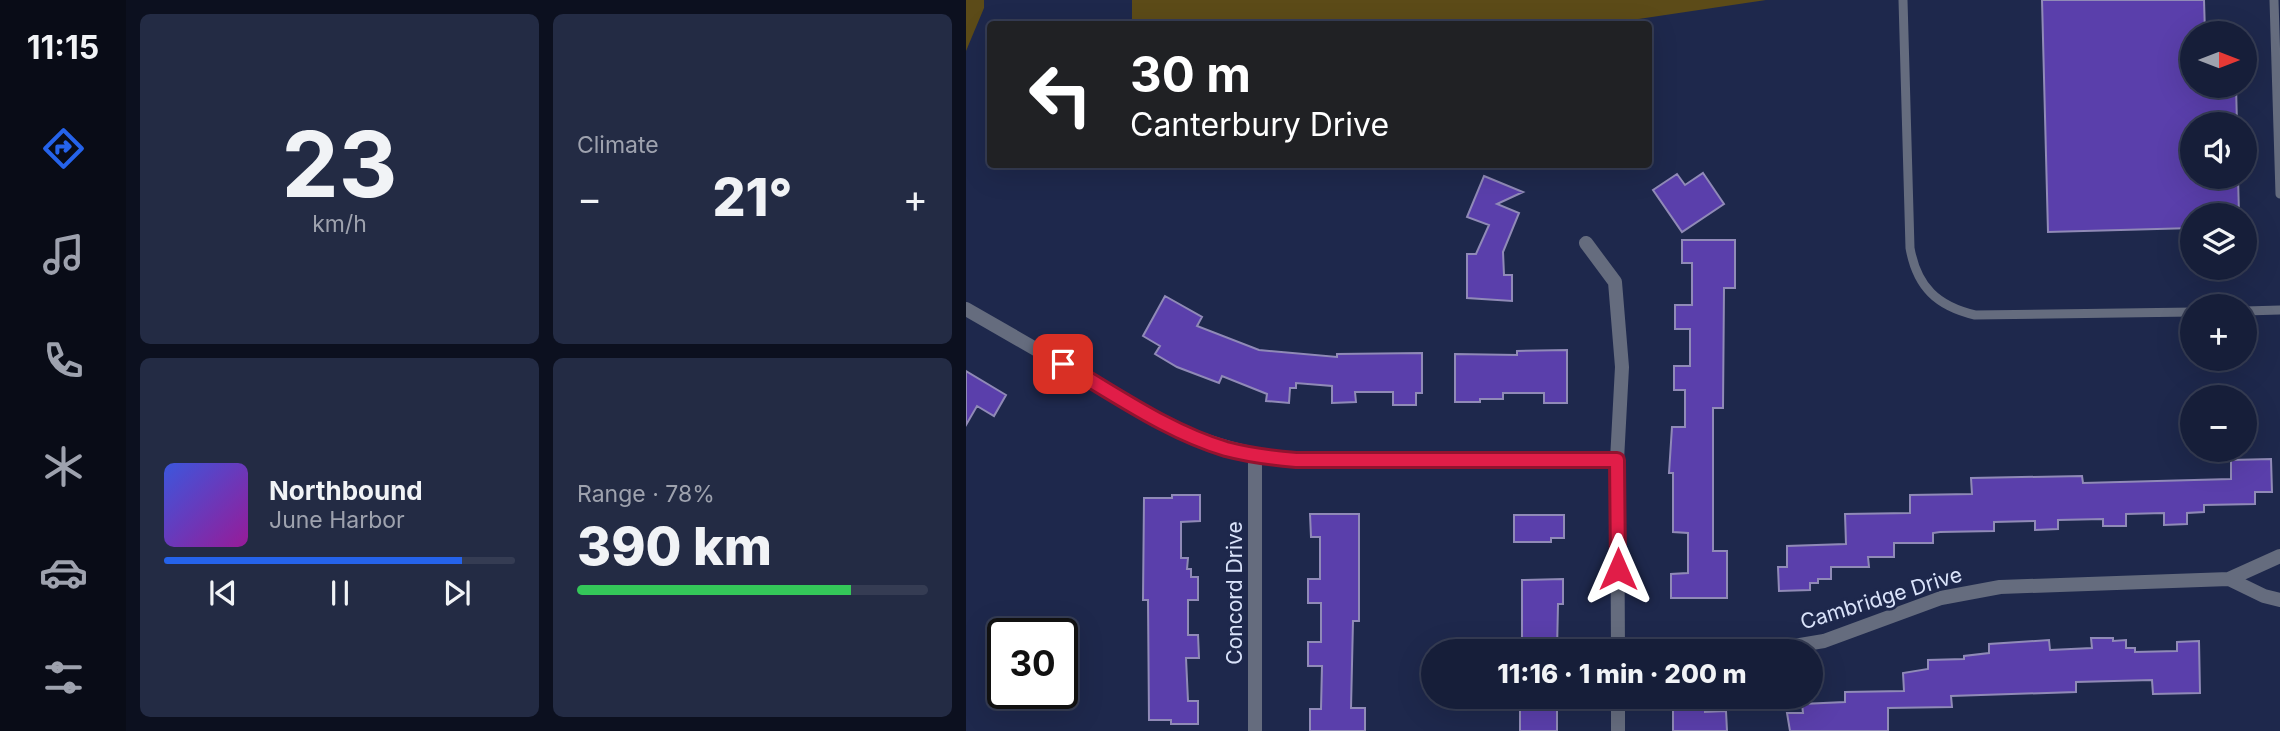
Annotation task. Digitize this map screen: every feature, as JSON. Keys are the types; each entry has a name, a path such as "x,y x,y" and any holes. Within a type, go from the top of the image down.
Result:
{"street":[{"path":"1586,243 1615,282 1622,367 1617,460 1618,639"},
{"path":"966,309 1171,426 1206,442 1255,456 1296,460 1617,460"},
{"name":"Concord Drive","path":"1255,456 1255,731"},
{"name":"Cambridge Drive","path":"1823,641 1941,598 2000,587 2230,579 2280,556"},
{"name":"Cambridge Drive","path":"2230,579 2264,596 2280,600"},
{"path":"1618,709 1618,731"}],"lane":[{"path":"1903,0 1910,248 1913,263 1922,282 1933,296 1952,308 1975,316 2180,312"},
{"path":"2274,0 2280,194"},
{"path":"2257,311 2280,310"}],"shaded area":[{"path":"966,0 984,0 984,8 966,51"},
{"path":"1132,0 1766,0 1625,21 1132,21"}],"building":[{"path":"2042,0 2204,0 2205,21 2180,21 2180,98 2236,98 2237,112 2180,112 2180,189 2238,189 2239,203 2180,203 2180,228 2048,232"},
{"path":"1703,173 1724,204 1682,232 1653,190 1677,174 1685,185"},
{"path":"1484,176 1523,192 1497,204 1519,213 1503,252 1504,275 1512,275 1512,301 1467,298 1467,254 1476,254 1489,225 1467,217"},
{"path":"1682,240 1735,240 1735,288 1724,288 1723,408 1713,408 1713,551 1727,551 1727,598 1671,598 1671,574 1688,573 1688,533 1673,532 1673,473 1669,473 1672,427 1685,427 1685,390 1674,390 1674,366 1690,366 1690,329 1675,329 1675,305 1692,305 1692,263 1682,263"},
{"path":"1165,296 1202,317 1197,326 1259,350 1337,357 1337,354 1422,353 1422,393 1416,393 1416,405 1393,405 1393,392 1355,392 1356,402 1332,403 1332,386 1296,383 1296,388 1290,388 1289,403 1266,401 1267,394 1222,376 1219,383 1177,367 1155,354 1160,346 1143,336"},
{"path":"1567,350 1567,403 1544,403 1544,393 1503,393 1503,399 1455,402 1455,354 1517,355 1517,351"},
{"path":"966,371 1006,395 994,416 977,406 966,425"},
{"path":"2257,459 2271,459 2272,492 2255,492 2255,504 2204,505 2204,512 2187,513 2187,524 2164,525 2164,513 2126,514 2126,526 2103,526 2103,519 2058,520 2058,529 2035,530 2035,521 1994,522 1994,531 1940,532 1933,533 1933,543 1894,543 1894,557 1868,557 1869,567 1831,567 1831,579 1818,579 1818,583 1810,583 1810,590 1779,591 1778,567 1787,567 1787,546 1846,544 1845,514 1910,513 1910,495 1972,494 1971,478 2082,476 2083,483 2231,479 2231,462 2257,462"},
{"path":"1172,495 1200,495 1200,521 1181,522 1181,558 1188,558 1187,569 1191,569 1191,577 1198,577 1198,600 1188,600 1188,635 1198,635 1199,658 1186,658 1188,701 1198,701 1198,724 1171,724 1171,720 1149,720 1148,600 1143,600 1144,498 1172,498"},
{"path":"1310,514 1359,514 1359,621 1353,621 1351,708 1365,708 1365,731 1310,731 1310,709 1321,709 1322,666 1308,666 1308,642 1321,642 1321,603 1308,603 1308,579 1320,579 1320,537 1311,537"},
{"path":"1514,515 1564,515 1564,538 1551,538 1551,542 1514,542"},
{"path":"1563,579 1563,604 1558,604 1557,639 1522,639 1522,580"},
{"path":"2091,638 2126,640 2126,648 2135,648 2135,652 2177,651 2177,642 2199,641 2200,693 2153,694 2152,680 2076,682 2076,692 1951,696 1952,707 1888,708 1888,731 1790,731 1787,713 1803,713 1803,709 1823,709 1823,703 1845,702 1845,692 1904,691 1903,673 1928,669 1928,660 1964,659 1964,656 1989,653 1989,644 2049,640 2050,650 2092,648"},
{"path":"1520,709 1557,709 1557,731 1520,731"},
{"path":"1673,709 1726,711 1727,731 1673,731"}],"route":[{"path":"1063,364 1197,439 1255,456 1296,460 1617,460 1618,569"}]}
